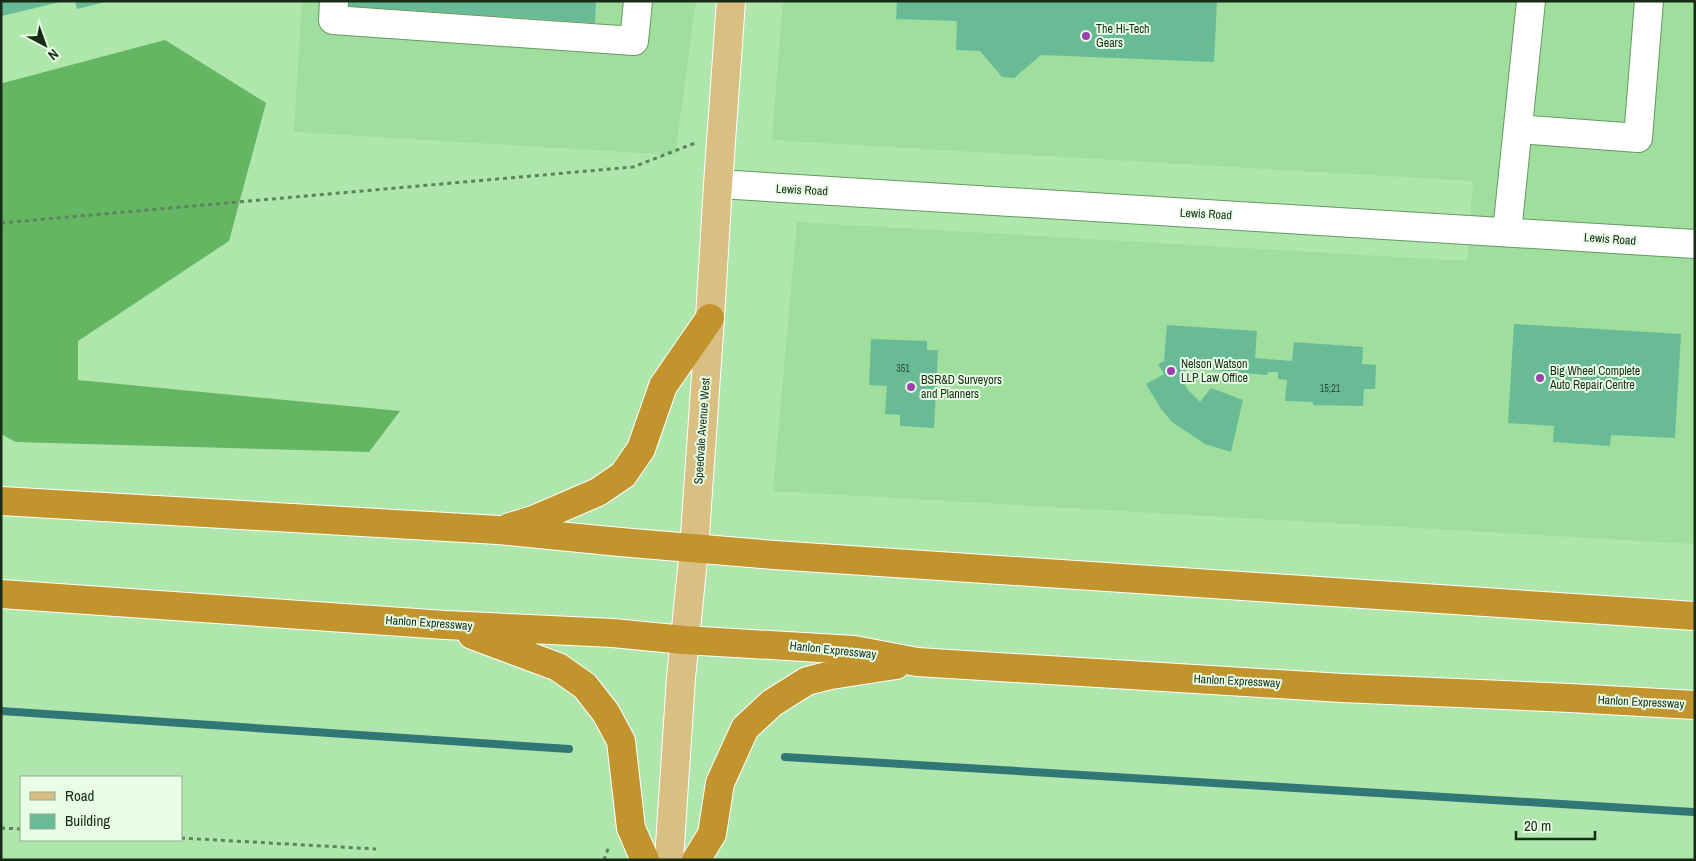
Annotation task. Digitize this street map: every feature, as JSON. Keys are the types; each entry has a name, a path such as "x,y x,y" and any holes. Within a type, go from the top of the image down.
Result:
{"highway":[{"path":"498,530 554,512 598,492 623,475 641,449 663,386 710,318"},
{"path":"1,501 498,530 694,548 1695,616"},
{"name":"Hanlon Expressway","path":"1,594 445,625 613,633 684,640 854,650 916,662 1342,688 1695,705"},
{"path":"445,625 558,667 585,686 606,712 621,741 632,828 644,860"},
{"path":"696,860 712,834 720,782 745,728 772,703 807,681 831,675 916,662"}],"main road":[{"name":"Speedvale Avenue West","path":"669,860 684,640 694,548 731,1"}],"street":[{"path":"334,1 333,20 634,41 638,1"},
{"path":"1507,232 1531,1"},
{"path":"1518,129 1638,138 1649,1"},
{"name":"Lewis Road","path":"718,184 1695,244"}],"path":[{"path":"1,223 633,167 721,133"},
{"path":"1,828 20,829"},
{"path":"182,838 376,849"}],"shaded area":[{"path":"302,1 696,1 675,155 294,132"},
{"path":"783,1 1695,1 1695,544 773,491 797,222 1467,261 1473,181 772,140"},
{"path":"165,40 266,103 229,241 78,341 78,380 400,411 369,452 16,442 1,434 1,85"}],"building":[{"path":"1,1 60,1 60,2 2,16"},
{"path":"75,1 105,1 105,2 77,9"},
{"path":"344,1 596,1 595,23 344,6"},
{"name":"The Hi-Tech Gears","path":"897,1 1217,1 1214,62 1041,55 1014,78 1002,77 980,51 956,50 957,21 896,19"},
{"path":"1514,324 1681,334 1675,438 1611,435 1610,446 1553,442 1554,426 1508,423"},
{"path":"1167,325 1257,331 1255,358 1292,361 1294,342 1363,347 1362,364 1376,365 1375,389 1364,389 1363,406 1313,405 1313,402 1285,401 1287,380 1278,379 1278,372 1268,372 1267,375 1190,368 1179,375 1188,390 1200,402 1211,388 1243,400 1231,452 1205,444 1172,422 1161,409 1146,384 1164,374 1158,364 1164,361"},
{"path":"871,339 927,341 927,350 938,350 934,428 900,426 900,415 885,414 887,386 869,385"}],"waterway":[{"path":"1,711 569,749"},
{"path":"785,757 1693,812"}],"place":[{"name":"The Hi-Tech Gears","path":"1086,36"},
{"name":"Nelson Watson LLP Law Office","path":"1171,371"},
{"name":"Big Wheel Complete Auto Repair Centre","path":"1540,378"},
{"name":"BSR&D Surveyors and Planners","path":"911,387"}]}
